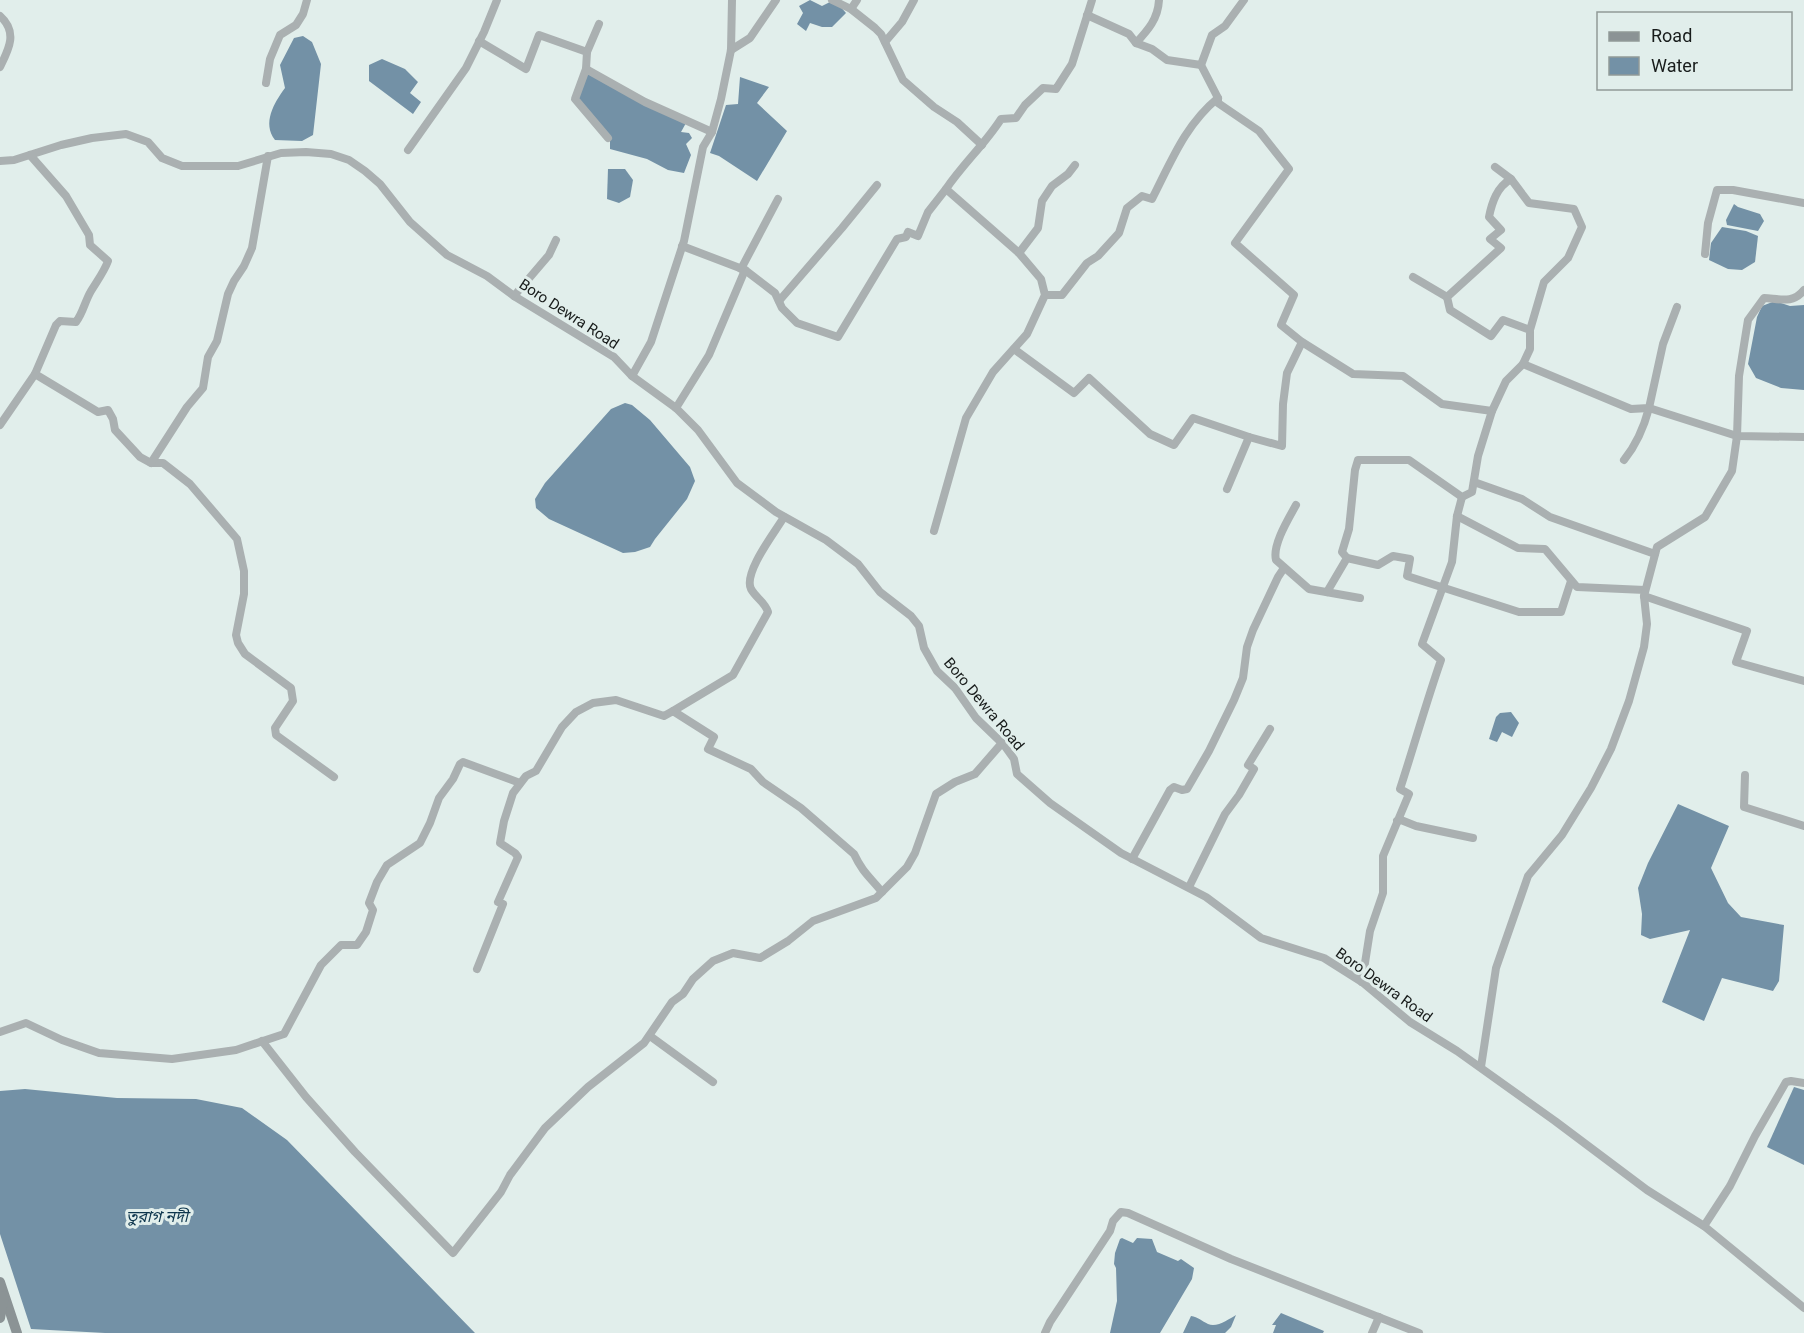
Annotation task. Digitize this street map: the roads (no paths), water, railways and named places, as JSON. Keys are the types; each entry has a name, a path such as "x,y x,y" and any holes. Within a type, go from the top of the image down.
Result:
{"street":[{"path":"266,83 270,58 280,35 296,25 303,14 307,0"},
{"path":"408,150 466,68 496,0"},
{"path":"632,376 651,342 682,246 703,147 712,132 731,50 732,0"},
{"path":"731,50 750,39 776,0"},
{"path":"832,0 851,9 875,28 881,34 903,80 934,107 957,122 982,145"},
{"path":"851,9 857,0"},
{"path":"885,42 902,22 914,0"},
{"path":"682,246 743,269 775,293 782,308 796,323 838,337 897,239 906,237 908,232 918,236 928,212 1001,119 1016,118 1025,105 1044,88 1056,89 1072,64 1092,0"},
{"path":"1136,43 1158,13 1159,0"},
{"path":"1244,0 1225,26 1212,35 1201,65 1218,98 1218,104 1259,131 1289,170 1235,243 1294,296 1281,325 1302,342 1353,374 1403,376 1442,404 1492,411"},
{"path":"1087,15 1129,34 1136,43 1152,49 1167,60 1201,65"},
{"path":"0,16 10,30 10,38 8,52 0,67"},
{"path":"599,24 587,52 586,69 575,99 608,138"},
{"path":"479,41 526,69 539,34 587,52"},
{"path":"586,69 645,102 712,132"},
{"path":"1045,295 1062,295 1087,263 1098,256 1119,233 1127,208 1142,196 1152,199 1181,142 1203,111 1218,98"},
{"name":"Boro Dewra Road","path":"0,161 14,160 92,138 126,134 148,142 162,158 182,166 238,166 282,153 306,152 331,154 349,160 380,184 410,222 447,255 486,276 514,296 614,357 632,376 676,408 699,430 737,483 784,517 826,540 858,564 880,592 911,616 919,626 924,648 937,671 955,688 976,718 1002,743 1014,759 1017,774 1031,788 1086,830 1132,859 1206,897 1261,938 1324,958 1362,982 1410,1022 1457,1051 1647,1190 1704,1226 1804,1308"},
{"path":"0,425 35,374 56,325 60,321 76,322 108,261 90,245 89,235 66,196 30,155"},
{"path":"151,463 187,407 203,388 207,357 217,341 228,294 252,248 268,156"},
{"path":"1019,253 1038,228 1042,201 1052,186 1068,174 1075,165"},
{"path":"1362,982 1370,931 1383,893 1383,856 1409,794 1400,789 1441,660 1422,644 1452,562 1457,516 1462,497 1472,492 1478,456 1492,411 1506,381 1523,364 1530,349 1530,330 1544,282 1568,258 1582,227 1574,209 1529,203 1511,179 1495,167"},
{"path":"1447,297 1501,248 1490,240 1501,230 1489,217 1491,203 1503,183 1511,179"},
{"path":"779,300 877,185"},
{"path":"934,531 966,418 993,372 1027,334 1045,295 1041,279 1019,253 946,189"},
{"path":"1705,254 1708,223 1717,190 1733,190 1804,203"},
{"path":"676,408 709,355 743,269 778,200"},
{"path":"514,296 549,255 556,240"},
{"path":"1413,277 1447,297 1450,310 1491,336 1503,320 1530,330"},
{"path":"1480,1067 1496,968 1528,876 1562,835 1591,788 1611,749 1629,701 1644,647 1647,624 1645,593 1657,547 1706,517 1732,471 1737,436 1739,376 1748,321 1764,298 1791,300 1804,290"},
{"path":"1624,460 1633,449 1644,426 1663,344 1677,307"},
{"path":"1014,349 1074,393 1089,378 1150,434 1174,445 1193,418 1282,446 1283,404 1287,373 1302,342"},
{"path":"1523,364 1631,409 1649,408 1737,436 1804,437"},
{"path":"35,374 98,412 108,410 115,430 140,457 151,463 163,463 190,484 237,539 244,571 244,594 236,635 238,643 245,654 291,688 293,701 275,728 276,735 334,777"},
{"path":"1227,489 1249,437"},
{"path":"1462,497 1409,460 1358,460 1354,470 1349,529 1342,552 1347,558 1378,565 1394,556 1410,559 1407,576 1519,612 1561,612 1571,581"},
{"path":"1474,482 1522,499 1550,517 1655,554"},
{"path":"1296,504 1277,543 1276,560 1309,589 1360,598"},
{"path":"1457,516 1518,548 1545,549 1577,587 1645,593 1747,631 1736,662 1804,681"},
{"path":"477,969 503,904 498,902 518,857 500,843 513,793 526,776 536,771 557,735 576,712 593,704 616,700 664,716 733,675 768,612 765,604 751,589 749,578 784,517"},
{"path":"1327,592 1347,558"},
{"path":"1132,859 1170,790 1174,787 1187,789 1209,751 1243,678 1247,647 1253,630 1284,568"},
{"path":"673,711 714,737 708,749 751,769 763,782 801,808 854,854 866,876 872,879 882,892"},
{"path":"1189,887 1225,814 1254,769 1248,765 1270,729"},
{"path":"262,1041 306,1097 355,1152 453,1253 501,1192 510,1175 544,1128 588,1087 626,1059 650,1036 672,1002 683,994 693,979 713,961 733,953 760,958 788,941 813,921 876,898 907,867 915,853 936,794 955,782 975,774 1002,743"},
{"path":"0,1032 26,1023 62,1040 99,1053 172,1059 236,1050 284,1034 321,965 341,945 357,945 364,936 373,910 369,903 380,875 387,865 420,843 439,798 460,764 463,762 473,764 520,783"},
{"path":"1745,776 1744,807 1804,826"},
{"path":"1396,821 1401,820 1416,826 1473,838"},
{"path":"650,1036 713,1082"},
{"path":"1704,1226 1730,1186 1786,1082 1804,1083"},
{"path":"1045,1333 1110,1231 1113,1221 1121,1212 1128,1213 1231,1259 1419,1333"},
{"path":"0,1282 17,1333"},
{"path":"0,1318 4,1295"},
{"path":"1372,1333 1379,1317"}],"water":[{"path":"810,0 822,6 830,2 839,5 846,13 832,27 810,23 806,31 797,24 803,13 799,6"},
{"path":"303,36 312,42 321,64 313,135 302,141 275,140 270,127 271,113 285,88 280,65 294,38"},
{"path":"382,59 405,69 418,82 410,93 421,102 413,114 369,81 369,65"},
{"path":"586,72 686,123 681,132 689,133 692,138 686,144 691,155 684,173 668,170 647,159 610,149 610,138 578,99"},
{"path":"740,77 769,87 757,103 787,131 757,181 719,156 710,153 726,105 738,104"},
{"path":"608,169 625,169 633,180 630,197 619,203 607,199"},
{"path":"1734,204 1760,214 1764,221 1758,231 1727,225 1726,220"},
{"path":"1722,227 1746,231 1758,236 1755,262 1742,270 1728,269 1709,260 1711,243"},
{"path":"1775,301 1790,306 1804,305 1804,390 1781,388 1756,378 1748,364 1757,317 1762,306"},
{"path":"625,403 632,405 650,420 690,467 695,481 687,499 650,547 623,553 549,519 536,508 535,499 545,483 611,409"},
{"path":"1511,712 1519,723 1512,737 1502,732 1497,742 1489,739 1496,717 1500,713"},
{"path":"1678,804 1729,826 1711,868 1728,903 1741,917 1784,925 1779,981 1773,991 1722,978 1704,1021 1662,1002 1690,930 1650,939 1641,935 1642,914 1638,888"},
{"path":"1794,1087 1804,1090 1804,1165 1767,1147"},
{"name":"তুরাগ নদী","path":"25,1089 117,1098 196,1099 242,1108 287,1140 475,1333 105,1333 31,1329 0,1234 0,1091"},
{"path":"1122,1238 1133,1243 1137,1238 1152,1239 1157,1252 1178,1261 1181,1259 1194,1268 1192,1279 1160,1333 1110,1333 1117,1301 1115,1253"},
{"path":"1281,1313 1324,1331 1323,1333 1273,1333 1276,1325 1272,1325"},
{"path":"1236,1315 1231,1327 1225,1333 1183,1333 1191,1316 1215,1325"}]}
